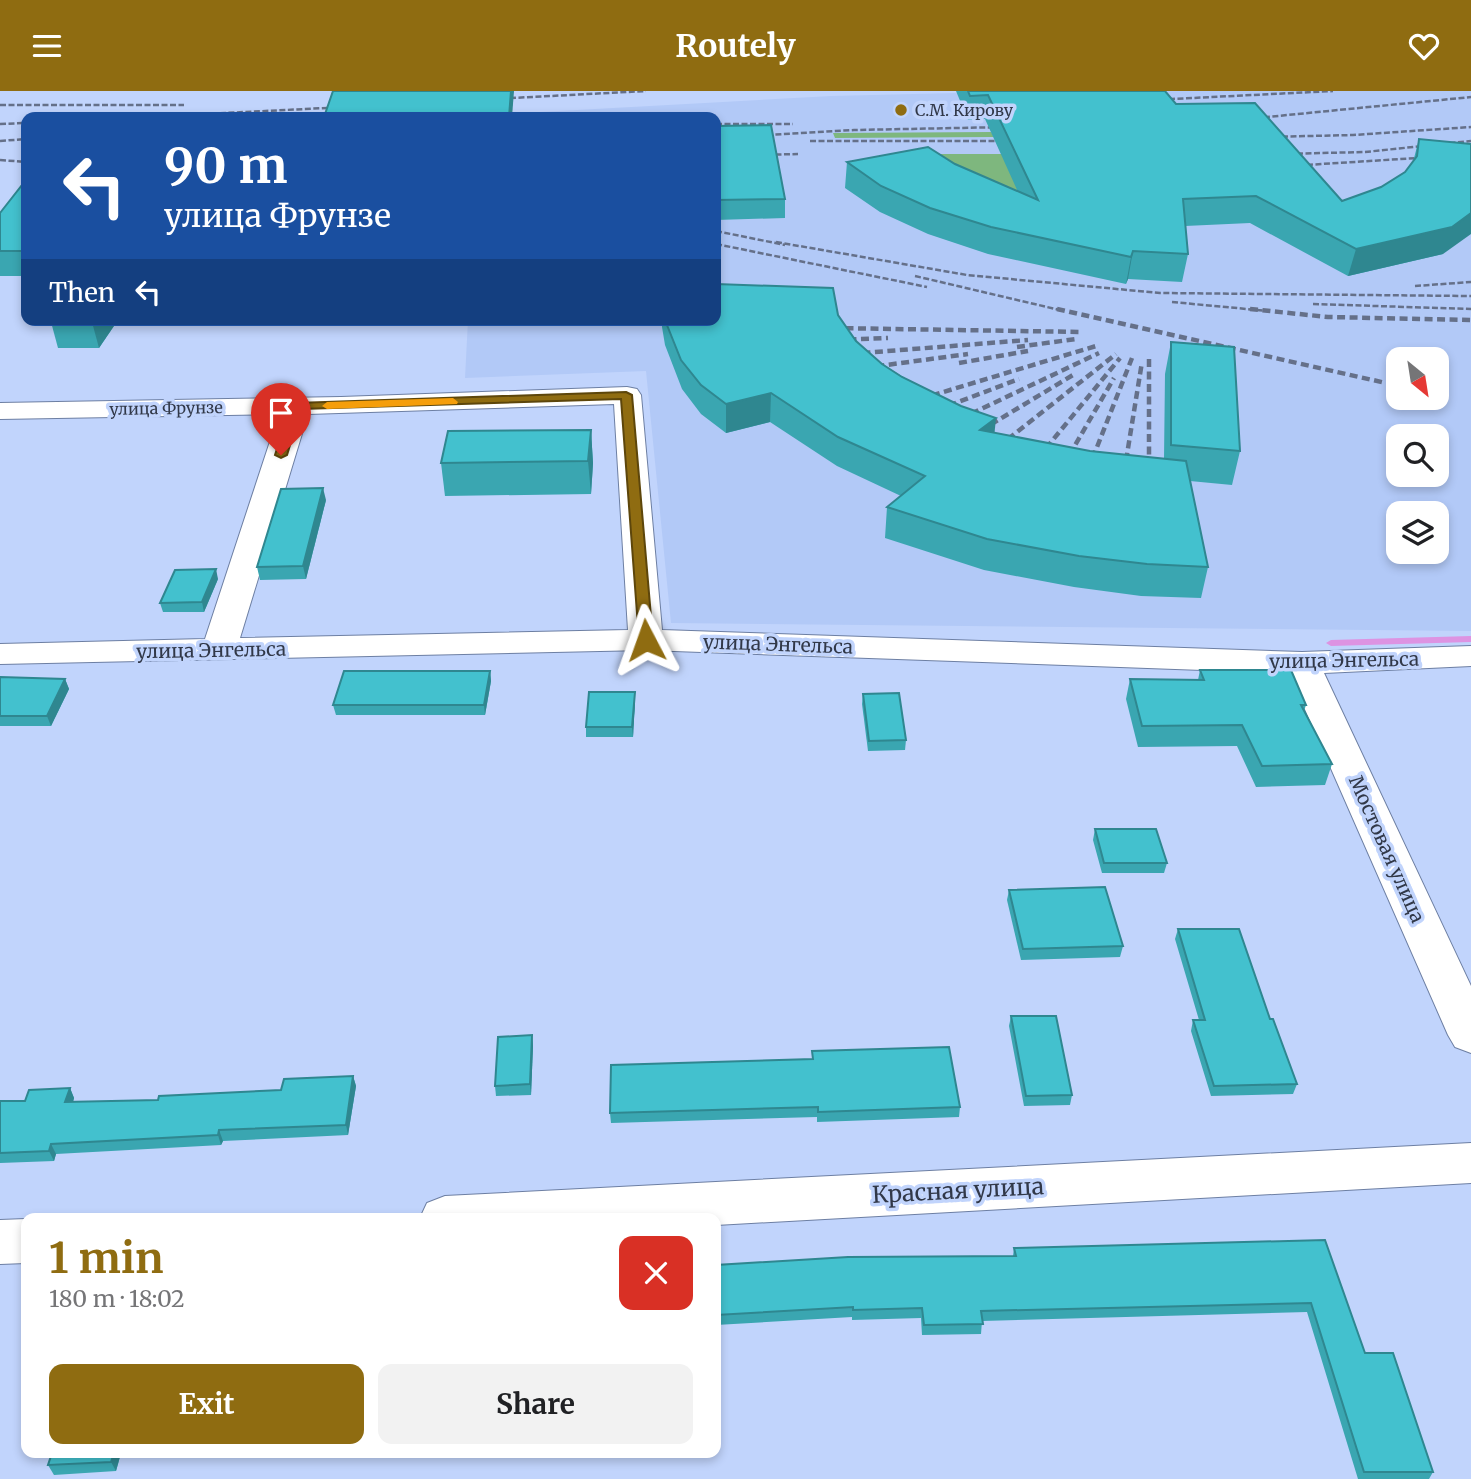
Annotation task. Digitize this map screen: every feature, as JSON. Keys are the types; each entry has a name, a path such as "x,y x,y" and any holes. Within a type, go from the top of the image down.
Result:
{"street":[{"name":"улица Фрунзе","path":"0,411 296,406 626,395 646,640"},
{"path":"219,650 296,406"},
{"name":"улица Энгельса","path":"0,655 646,640 1302,663 1471,656"},
{"name":"Мостовая улица","path":"1302,663 1471,1035"},
{"name":"Красная улица","path":"538,1213 1471,1163"},
{"path":"0,1242 21,1241"}],"shaded area":[{"path":"1044,91 1471,91 1471,631 671,623 646,371 465,378 468,326 721,326 721,112 541,112 831,96"}],"green space":[{"path":"991,132 994,137 835,138 833,133"},
{"path":"934,154 1002,154 1020,191 1004,192"}],"building":[{"path":"333,91 511,91 509,112 326,112"},
{"path":"968,91 1165,91 1176,104 1255,103 1342,201 1381,187 1405,172 1417,156 1419,139 1471,144 1471,213 1452,227 1356,249 1256,196 1183,199 1188,254 1133,251 1131,257 991,227 930,208 881,186 847,162 928,147 955,164 1038,200 988,95 970,96"},
{"path":"771,125 785,199 721,200 721,126"},
{"path":"21,186 21,251 0,251 0,213"},
{"path":"721,284 833,288 838,315 856,341 902,377 961,406 996,418 980,430 1090,451 1186,461 1208,567 1147,564 1079,556 987,539 887,507 925,476 838,437 771,393 726,404 701,385 681,360 667,326 721,326"},
{"path":"1171,342 1234,347 1240,451 1171,445"},
{"path":"591,430 588,461 441,463 448,431"},
{"path":"323,488 303,566 257,567 281,489"},
{"path":"216,569 202,602 160,603 175,570"},
{"path":"1200,670 1291,670 1306,705 1301,705 1332,764 1262,766 1242,725 1142,726 1130,679 1204,680"},
{"path":"344,671 490,671 484,705 333,705"},
{"path":"0,677 65,679 47,716 0,716"},
{"path":"589,692 635,692 632,727 586,727"},
{"path":"899,693 906,740 869,741 863,694"},
{"path":"1095,829 1156,829 1167,863 1104,863"},
{"path":"1105,887 1123,946 1023,949 1009,890"},
{"path":"1178,929 1239,929 1270,1019 1273,1019 1297,1084 1214,1086 1193,1020 1205,1020"},
{"path":"1011,1016 1056,1016 1072,1095 1026,1096"},
{"path":"532,1035 530,1084 495,1086 498,1037"},
{"path":"949,1047 960,1107 818,1112 818,1107 610,1113 611,1065 813,1059 812,1051"},
{"path":"353,1076 346,1125 219,1130 218,1135 51,1144 49,1151 0,1153 0,1101 25,1101 29,1090 70,1088 65,1102 158,1100 159,1096 281,1090 284,1079"},
{"path":"1325,1240 1365,1353 1393,1353 1433,1472 1364,1472 1311,1303 981,1311 983,1324 924,1325 922,1308 853,1310 853,1307 721,1315 721,1265 848,1257 1016,1256 1014,1248"},
{"path":"50,1458 112,1458 111,1462 48,1465"}],"waterway":[{"path":"1331,643 1471,639"}],"railway":[{"path":"493,99 646,91"},
{"path":"1152,100 1333,91"},
{"path":"1247,119 1471,97"},
{"path":"0,105 184,105"},
{"path":"245,112 346,107"},
{"path":"0,124 21,123"},
{"path":"721,124 793,124"},
{"path":"721,138 854,130 1009,127"},
{"path":"1265,137 1353,135 1471,127"},
{"path":"0,141 21,139"},
{"path":"810,141 996,141"},
{"path":"1280,154 1365,152 1471,141"},
{"path":"721,156 798,154"},
{"path":"1290,166 1433,157"},
{"path":"0,160 21,162"},
{"path":"721,232 785,245"},
{"path":"776,242 967,275 1160,293 1471,296"},
{"path":"721,245 927,287"},
{"path":"915,276 1064,311"},
{"path":"1415,286 1471,282"},
{"path":"1172,302 1268,311"},
{"path":"1313,304 1471,309"},
{"path":"1057,309 1386,383"},
{"path":"1250,309 1328,317 1471,320"},
{"path":"833,328 1082,332"},
{"path":"836,340 888,338"},
{"path":"1017,347 1076,339"},
{"path":"850,354 1028,340"},
{"path":"920,399 1096,346"},
{"path":"959,363 1028,351"},
{"path":"960,419 1099,353"},
{"path":"864,368 968,354"},
{"path":"998,447 1116,354"},
{"path":"1038,458 1120,358"},
{"path":"1088,470 1132,358"},
{"path":"1149,359 1149,477"},
{"path":"1124,473 1142,362"},
{"path":"980,431 1073,375"},
{"path":"1063,466 1114,378"},
{"path":"937,410 1019,379"}],"slow traffic":[{"path":"327,406 453,402"}],"place":[{"name":"С.М. Кирову","path":"901,110"}],"route":[{"path":"281,455 296,406 626,395 646,640"}]}
